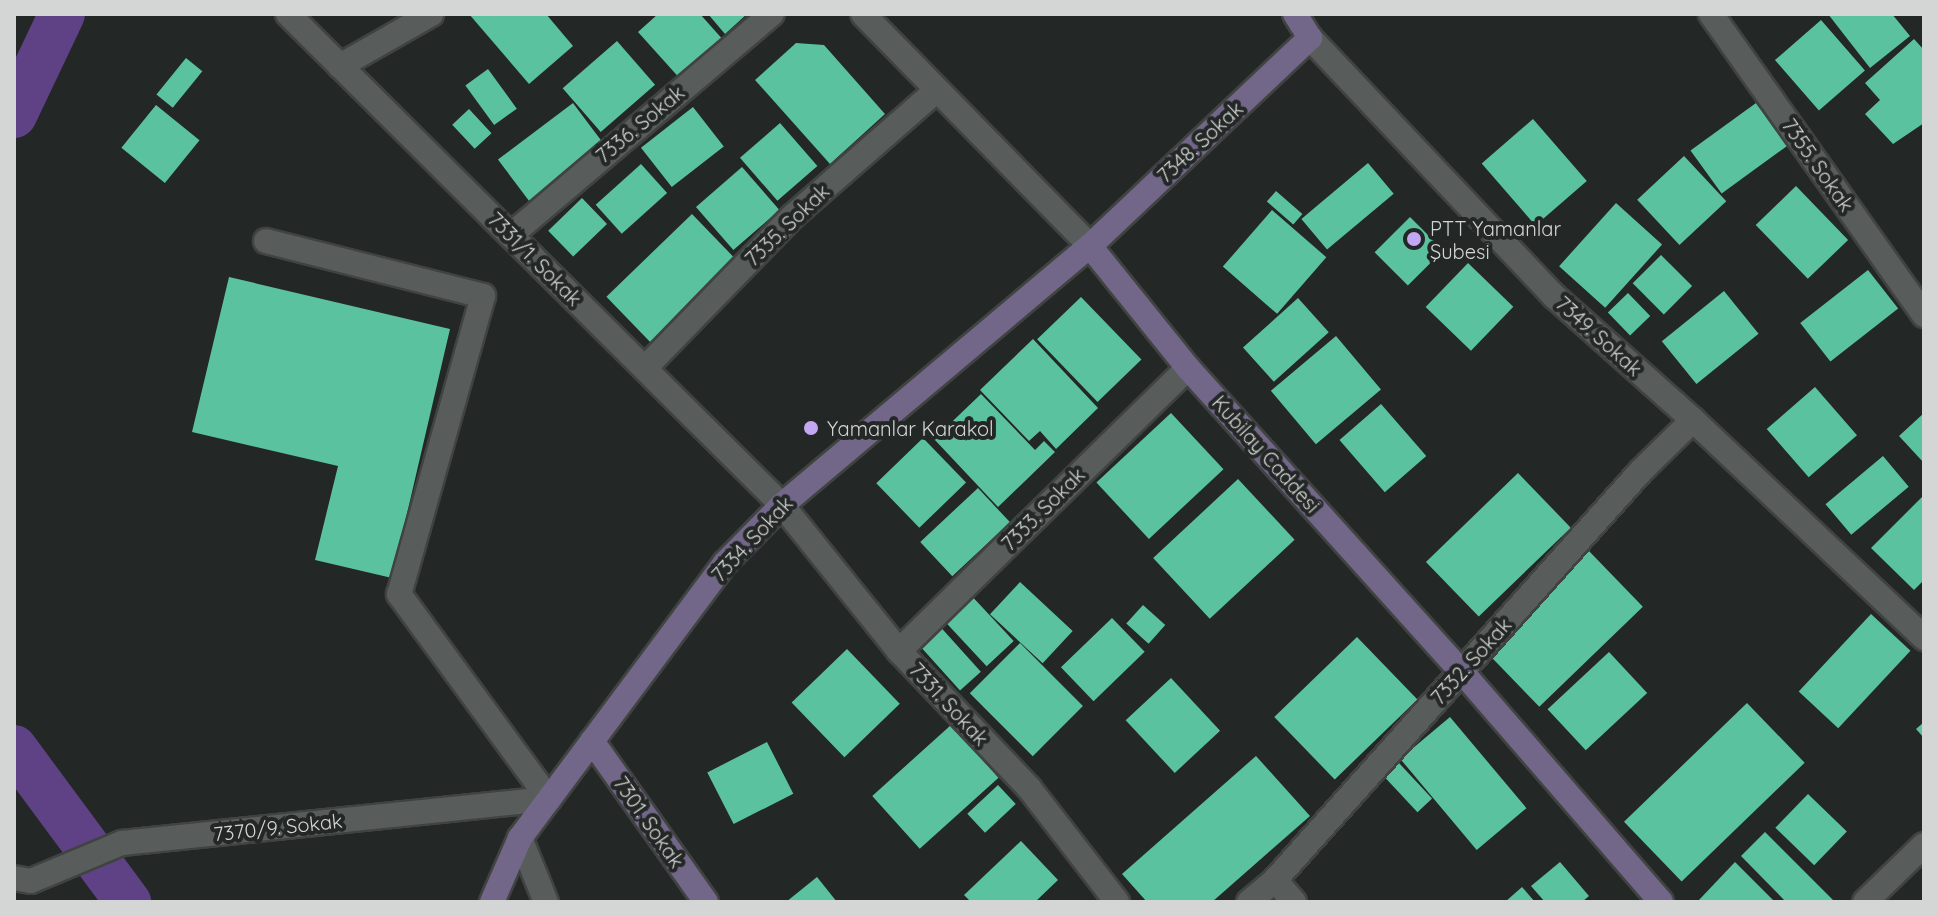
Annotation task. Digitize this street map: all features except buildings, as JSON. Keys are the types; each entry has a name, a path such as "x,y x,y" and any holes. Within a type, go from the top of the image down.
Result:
{"street":[{"name":"7331/1. Sokak","path":"288,14 782,505"},
{"path":"340,66 431,14"},
{"name":"7336. Sokak","path":"511,235 772,14"},
{"name":"Kubilay Caddesi","path":"863,14 1090,246 1188,368 1462,672 1661,902"},
{"name":"7349. Sokak","path":"1295,14 1310,38 1554,296 1693,420 1924,638"},
{"name":"7355. Sokak","path":"1720,17 1924,315"},
{"name":"7348. Sokak","path":"1090,246 1310,38"},
{"name":"7335. Sokak","path":"645,368 793,216 937,90"},
{"path":"266,241 483,296 399,594 549,799"},
{"name":"7334. Sokak","path":"492,902 520,838 725,563 782,505 1090,246"},
{"name":"7333. Sokak","path":"899,651 1188,368"},
{"name":"7332. Sokak","path":"1249,902 1275,880 1640,472 1693,420"},
{"name":"7331. Sokak","path":"782,505 899,651 1029,788 1117,902"},
{"name":"7301. Sokak","path":"592,741 706,902"},
{"name":"7370/9. Sokak","path":"22,880 122,843 549,799"},
{"path":"520,838 546,902"},
{"path":"1865,902 1924,845"},
{"path":"1275,880 1294,902"}],"waterway":[{"path":"14,115 62,14"},
{"path":"14,748 128,902"}],"place":[{"name":"PTT Yamanlar Şubesi","path":"1414,239"},
{"name":"Yamanlar Karakol","path":"811,428"}]}
